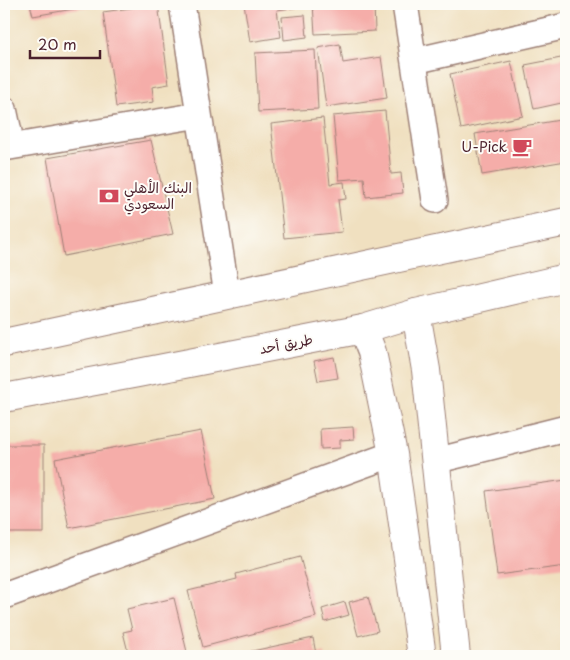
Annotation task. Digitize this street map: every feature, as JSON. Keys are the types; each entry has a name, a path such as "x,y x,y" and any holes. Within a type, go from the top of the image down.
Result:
{"main road":[{"path":"4,343 566,222"},
{"name":"طريق أحد","path":"4,398 138,374 363,329 416,313 566,278"},
{"path":"416,313 426,370 456,656"},
{"path":"363,329 372,352 393,454 422,656"}],"street":[{"path":"182,4 226,295"},
{"path":"405,4 435,200"},
{"path":"414,61 566,26"},
{"path":"4,109 8,147 199,115"},
{"path":"435,461 566,428"},
{"path":"4,596 393,454"}],"building":[{"path":"30,4 90,4 91,6 33,16"},
{"path":"158,4 169,84 152,87 154,102 116,107 103,12"},
{"path":"244,4 300,4 300,7 277,10 281,37 250,42"},
{"path":"313,4 374,4 375,31 315,34"},
{"path":"305,15 307,37 284,40 282,17"},
{"path":"340,44 343,63 381,57 387,98 326,107 318,48"},
{"path":"315,50 318,109 258,112 255,53"},
{"path":"566,57 566,102 534,109 525,65"},
{"path":"511,61 523,116 461,129 450,74"},
{"path":"385,111 391,174 401,173 403,193 366,197 364,178 339,180 333,116"},
{"path":"323,118 330,184 344,182 346,199 338,200 342,232 284,238 271,124"},
{"name":"U-Pick","path":"566,119 566,161 482,175 475,134"},
{"name":"البنك الأهلي السعودي","path":"151,140 173,234 64,256 47,158"},
{"path":"334,357 338,378 318,381 314,361"},
{"path":"353,427 354,439 340,440 340,448 321,449 320,429"},
{"path":"201,431 215,499 69,528 55,459"},
{"path":"4,445 44,445 44,533 4,533"},
{"path":"566,480 566,566 497,575 486,491"},
{"path":"300,557 316,617 203,647 188,591 237,579 236,574"},
{"path":"368,597 378,631 358,636 349,602"},
{"path":"174,598 188,656 129,656 123,632 132,630 127,609"},
{"path":"345,602 349,615 325,622 322,609"},
{"path":"313,638 316,654 324,653 325,656 229,656"}],"place":[{"name":"U-Pick","path":"522,147"},
{"name":"البنك الأهلي السعودي","path":"109,196"}]}
